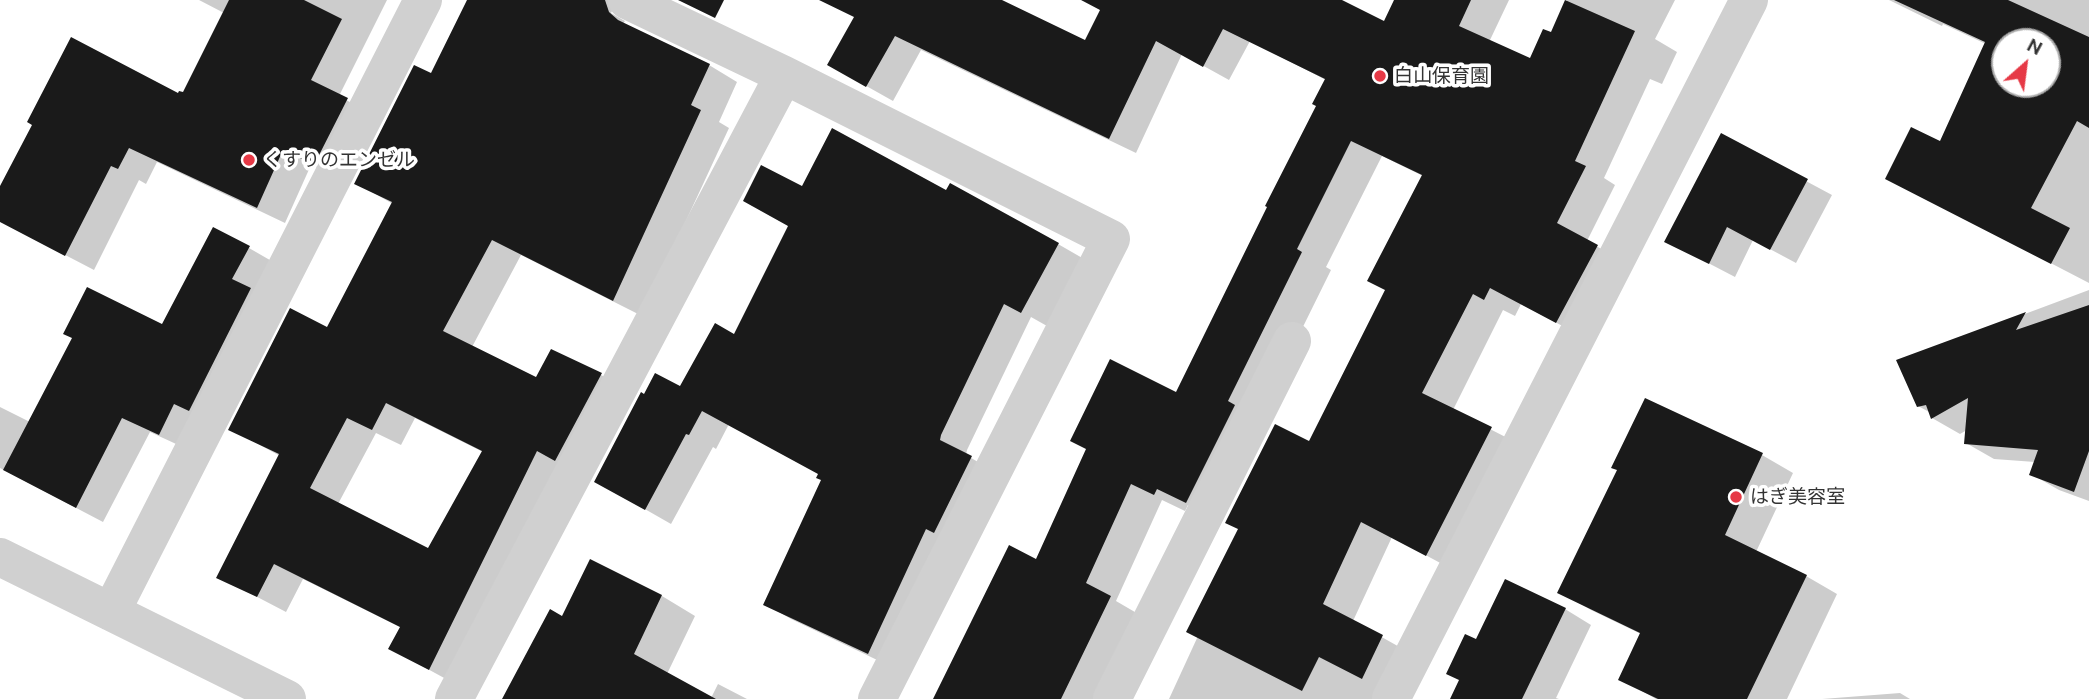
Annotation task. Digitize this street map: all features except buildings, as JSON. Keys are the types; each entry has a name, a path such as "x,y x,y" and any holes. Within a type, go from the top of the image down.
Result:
{"street":[{"path":"111,611 422,0"},
{"path":"627,0 784,75 1111,239 877,699"},
{"path":"1391,699 1749,0"},
{"path":"454,699 784,75"},
{"path":"1112,699 1292,341"},
{"path":"0,557 287,699"}],"place":[{"name":"白山保育園","path":"1380,76"},
{"name":"くすりのエンゼル","path":"249,160"},
{"name":"はぎ美容室","path":"1736,497"}]}
